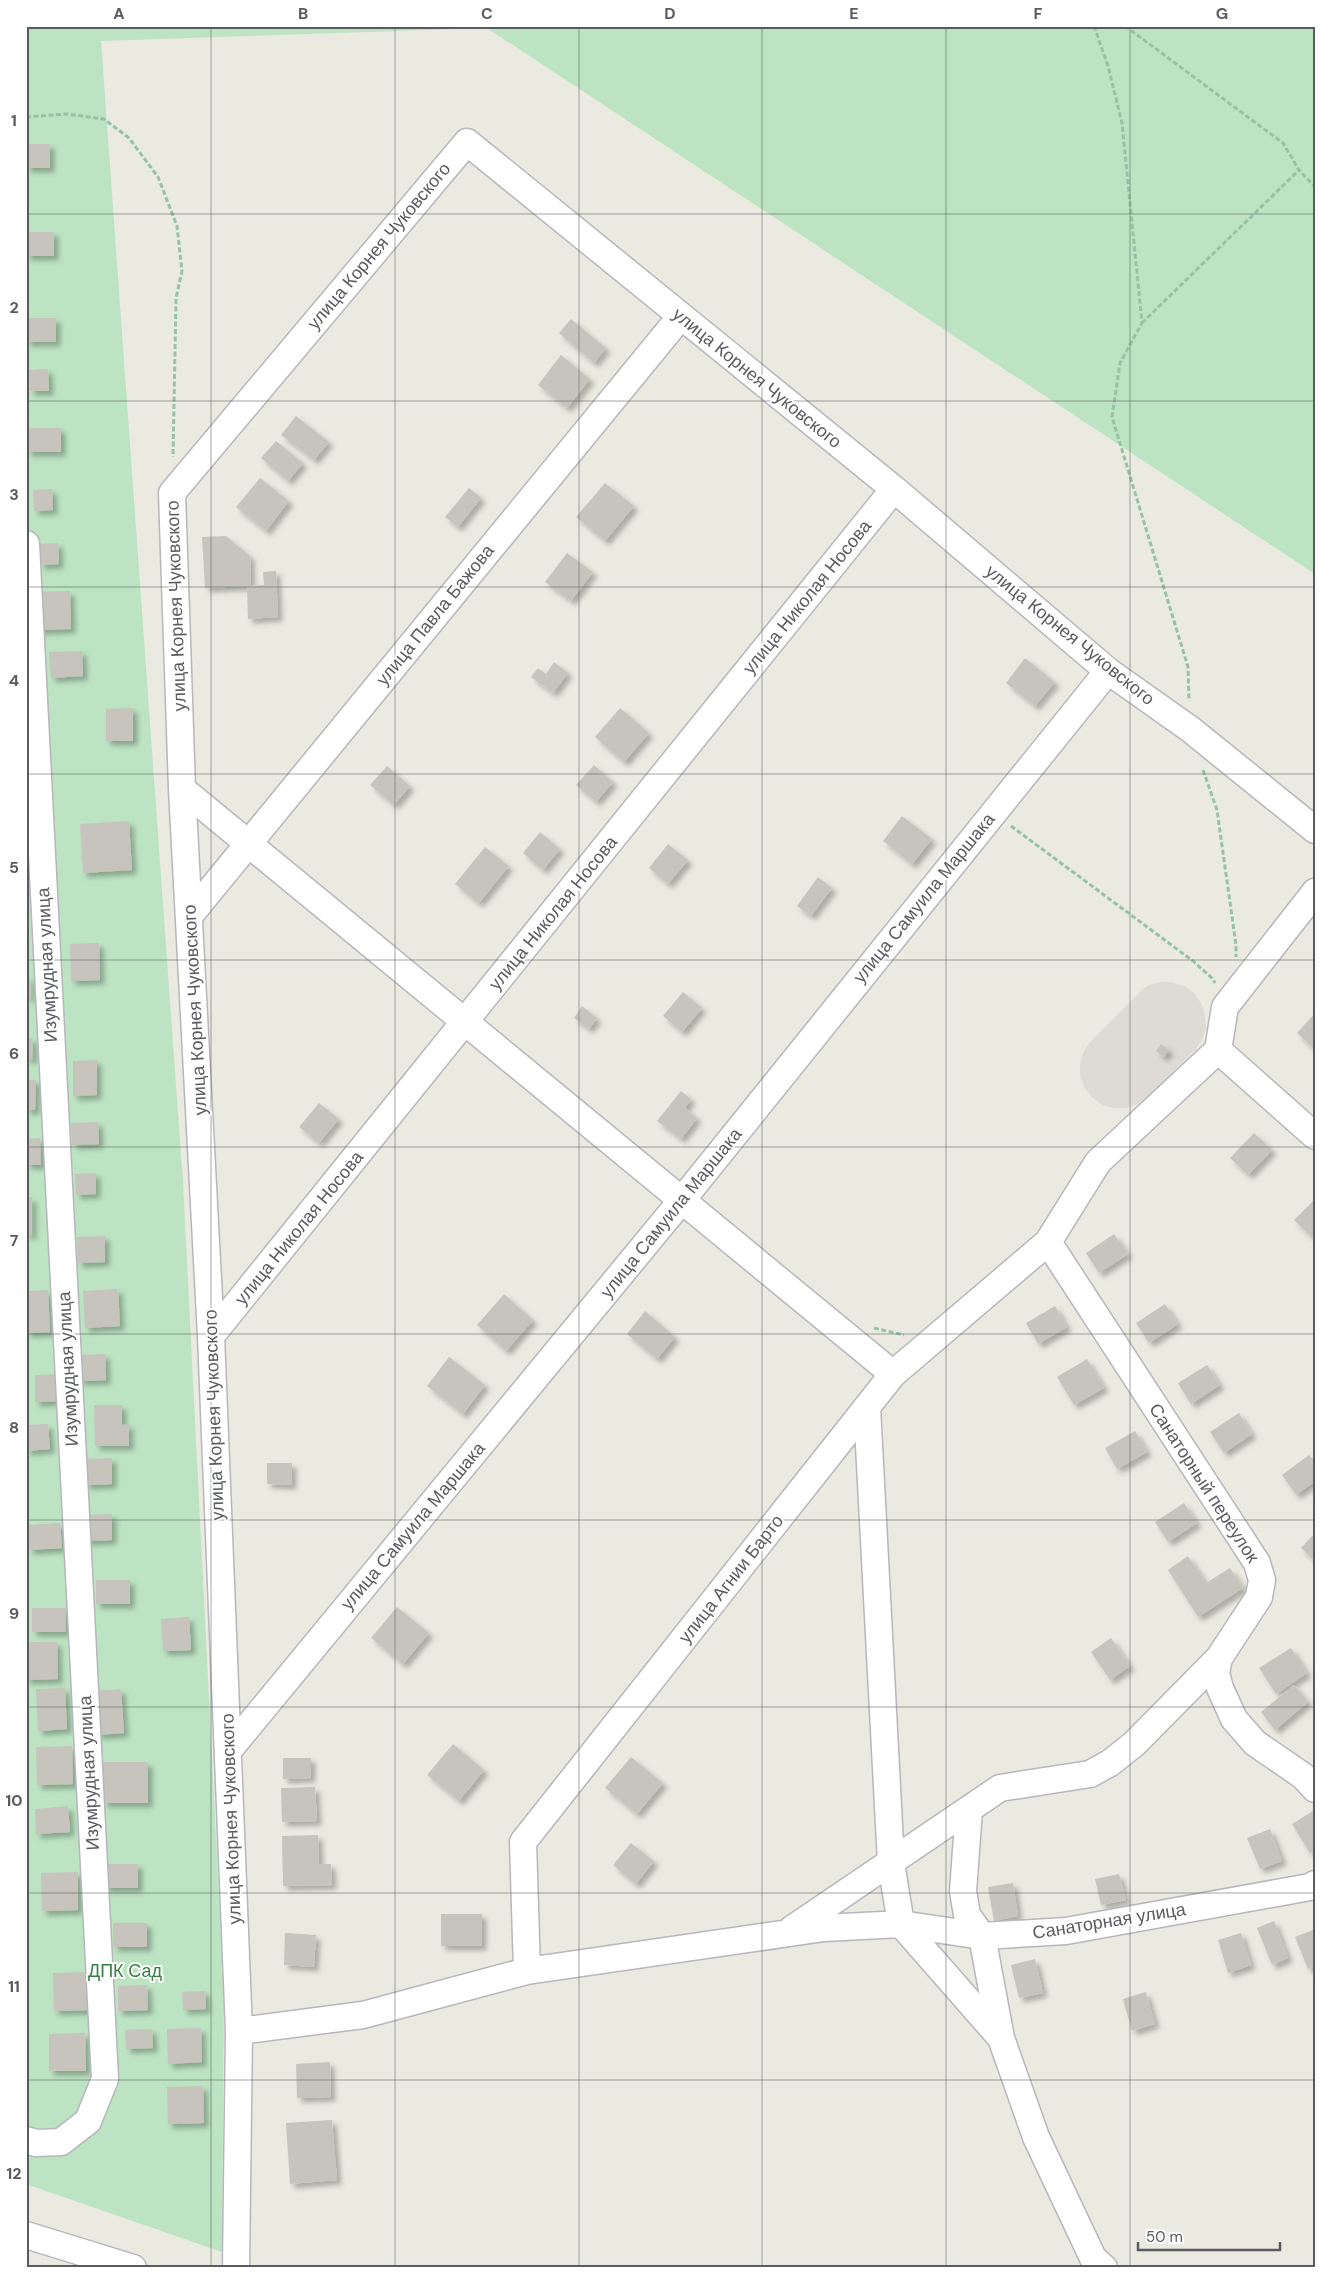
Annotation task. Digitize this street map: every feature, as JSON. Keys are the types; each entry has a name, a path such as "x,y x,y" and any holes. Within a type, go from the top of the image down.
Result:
{"street":[{"name":"улица Корнея Чуковского","path":"236,2268 239,2031 212,1336 182,789 172,493 467,142 894,489 1108,671 1190,730 1315,830"},
{"name":"улица Павла Бажова","path":"190,915 681,316"},
{"name":"улица Николая Носова","path":"212,1336 894,489"},
{"name":"Изумрудная улица","path":"26,544 33,827 105,2080 88,2121 61,2142 36,2143 26,2140"},
{"name":"улица Самуила Маршака","path":"228,1751 682,1200 1108,671"},
{"path":"182,789 893,1374"},
{"path":"1315,892 1224,1007 1218,1050 1315,1136"},
{"name":"улица Агнии Барто","path":"527,1971 523,1842 893,1374 1048,1242 1098,1162 1218,1050"},
{"name":"Санаторный переулок","path":"786,1934 1000,1788 1090,1774 1110,1763 1134,1744 1219,1658 1259,1597 1262,1580 1257,1563 1048,1242"},
{"path":"866,1407 891,1863 901,1924 1002,2038"},
{"path":"1219,1658 1216,1673 1220,1688 1234,1719 1255,1743 1303,1776 1315,1788"},
{"path":"969,1810 963,1892 967,1915 982,1936 1002,2038 1036,2137 1093,2258 1104,2268"},
{"name":"Санаторная улица","path":"239,2031 363,2016 527,1971 824,1928 901,1924 982,1936 1066,1931 1310,1887 1315,1884"},
{"path":"26,2236 133,2268"}],"path":[{"path":"1094,26 1108,66 1122,123 1142,323"},
{"path":"1125,26 1283,143 1299,170 1315,187"},
{"path":"26,117 67,114 104,119 129,138 135,145 158,177 171,209 177,226 182,271 176,298 172,493"},
{"path":"1190,730 1188,667 1112,417 1120,364 1142,323 1299,170"},
{"path":"1202,765 1217,810 1236,945 1236,964"},
{"path":"993,812 1193,961 1214,979 1224,1007"},
{"path":"869,1327 905,1335"}],"shaded area":[{"path":"1159,982 1172,982 1184,986 1194,993 1201,1003 1205,1015 1206,1028 1202,1040 1195,1050 1148,1097 1138,1104 1126,1108 1102,1105 1084,1087 1080,1075 1080,1063 1084,1051 1091,1041 1138,994 1147,986"}],"green space":[{"name":"ДПК Сад","path":"26,26 1315,26 1315,574 487,28 101,41 183,1182 224,1996 222,2252 26,2184"}],"building":[{"path":"26,144 50,144 50,168 26,168"},
{"path":"26,232 54,232 54,256 26,256"},
{"path":"26,318 56,318 56,342 26,342"},
{"path":"571,319 606,348 594,363 559,333"},
{"path":"561,355 590,379 567,408 538,385"},
{"path":"48,369 49,391 30,391 29,370"},
{"path":"296,416 329,442 314,460 281,435"},
{"path":"27,428 61,428 61,452 27,452"},
{"path":"276,441 303,463 288,481 261,458"},
{"path":"260,478 289,501 266,531 236,507"},
{"path":"605,483 634,506 605,541 576,517"},
{"path":"469,488 481,498 458,527 445,517"},
{"path":"52,489 53,510 34,511 33,490"},
{"path":"226,536 250,556 251,586 264,585 263,572 276,571 278,617 248,619 247,586 205,588 202,537"},
{"path":"58,543 59,564 40,565 39,544"},
{"path":"567,553 593,572 571,601 545,582"},
{"path":"70,591 71,629 34,630 33,592"},
{"path":"82,651 83,676 51,678 49,652"},
{"path":"1025,658 1055,682 1035,706 1006,683"},
{"path":"554,662 568,673 553,693 531,677 538,668 546,674"},
{"path":"133,708 133,741 106,741 106,709"},
{"path":"620,708 649,733 624,762 595,737"},
{"path":"594,765 613,782 596,802 576,785"},
{"path":"387,766 410,786 394,805 370,785"},
{"path":"902,816 932,839 912,864 883,841"},
{"path":"129,821 132,870 83,873 80,824"},
{"path":"540,832 560,849 543,870 523,853"},
{"path":"668,844 688,860 668,884 649,868"},
{"path":"485,847 509,866 479,903 455,884"},
{"path":"818,877 832,888 811,916 797,906"},
{"path":"99,943 100,980 71,981 70,944"},
{"path":"26,977 30,977 31,998 26,998"},
{"path":"683,992 702,1008 682,1032 663,1016"},
{"path":"582,1006 597,1018 589,1029 574,1018"},
{"path":"1315,1013 1315,1050 1297,1033"},
{"path":"26,1038 32,1038 33,1059 26,1059"},
{"path":"1161,1044 1169,1050 1164,1057 1156,1051"},
{"path":"97,1060 97,1095 73,1096 73,1061"},
{"path":"26,1080 36,1080 35,1110 26,1110"},
{"path":"681,1091 691,1099 685,1108 697,1118 681,1139 657,1121"},
{"path":"319,1103 339,1119 319,1143 299,1127"},
{"path":"98,1122 99,1144 72,1145 71,1123"},
{"path":"1254,1133 1272,1150 1248,1175 1230,1158"},
{"path":"40,1138 41,1165 26,1165 26,1139"},
{"path":"96,1173 96,1194 76,1195 75,1174"},
{"path":"32,1197 32,1235 26,1235 26,1198"},
{"path":"1315,1199 1315,1234 1312,1237 1294,1220"},
{"path":"1114,1234 1128,1254 1099,1273 1086,1253"},
{"path":"105,1236 105,1262 78,1263 77,1237"},
{"path":"118,1289 120,1326 85,1328 83,1291"},
{"path":"48,1290 50,1332 26,1333 26,1291"},
{"path":"504,1294 533,1320 506,1351 477,1325"},
{"path":"1165,1304 1178,1324 1149,1343 1136,1323"},
{"path":"1055,1306 1067,1327 1038,1344 1026,1323"},
{"path":"645,1311 675,1337 657,1359 627,1334"},
{"path":"105,1354 106,1380 79,1381 78,1355"},
{"path":"449,1357 485,1385 463,1414 427,1386"},
{"path":"1087,1359 1104,1388 1074,1405 1057,1377"},
{"path":"1207,1365 1220,1385 1191,1404 1178,1383"},
{"path":"62,1374 63,1401 35,1402 35,1375"},
{"path":"94,1405 122,1405 122,1425 129,1424 129,1446 95,1446"},
{"path":"1239,1413 1252,1434 1224,1453 1210,1432"},
{"path":"48,1424 50,1449 26,1451 26,1425"},
{"path":"1135,1431 1147,1452 1117,1469 1105,1448"},
{"path":"1309,1455 1315,1462 1315,1481 1296,1495 1282,1475"},
{"path":"112,1458 112,1484 85,1485 84,1459"},
{"path":"267,1463 292,1463 292,1485 267,1484"},
{"path":"1184,1503 1197,1523 1168,1542 1155,1522"},
{"path":"112,1514 112,1540 85,1541 84,1515"},
{"path":"60,1523 62,1548 29,1550 27,1525"},
{"path":"1315,1533 1315,1561 1301,1548"},
{"path":"1188,1556 1206,1583 1230,1568 1243,1588 1198,1617 1168,1570"},
{"path":"96,1580 130,1580 130,1604 96,1604"},
{"path":"397,1607 429,1633 403,1664 371,1638"},
{"path":"32,1608 66,1608 66,1632 32,1632"},
{"path":"189,1617 191,1650 163,1651 161,1619"},
{"path":"1111,1638 1130,1666 1110,1680 1091,1652"},
{"path":"26,1642 57,1642 58,1679 26,1680"},
{"path":"1291,1648 1307,1673 1276,1694 1259,1668"},
{"path":"1294,1685 1308,1702 1275,1730 1261,1712"},
{"path":"65,1688 67,1729 38,1731 36,1689"},
{"path":"121,1689 124,1733 97,1735 94,1691"},
{"path":"453,1744 484,1770 459,1801 427,1775"},
{"path":"72,1746 73,1784 37,1785 36,1747"},
{"path":"631,1757 663,1783 637,1814 605,1788"},
{"path":"283,1758 311,1758 311,1778 283,1779"},
{"path":"102,1762 148,1762 148,1803 103,1803"},
{"path":"315,1787 317,1821 282,1822 281,1788"},
{"path":"68,1806 70,1832 36,1834 35,1809"},
{"path":"1313,1811 1315,1850 1310,1853 1292,1824"},
{"path":"1270,1829 1282,1861 1260,1869 1247,1838"},
{"path":"318,1835 319,1864 331,1864 332,1885 283,1886 282,1836"},
{"path":"631,1843 654,1861 636,1884 613,1865"},
{"path":"104,1864 138,1864 138,1888 104,1888"},
{"path":"78,1872 78,1910 42,1911 41,1873"},
{"path":"1119,1874 1126,1900 1101,1905 1095,1879"},
{"path":"1013,1883 1018,1916 994,1921 988,1887"},
{"path":"441,1914 482,1914 482,1946 441,1946"},
{"path":"1274,1921 1288,1958 1272,1965 1257,1928"},
{"path":"113,1923 147,1923 147,1947 113,1947"},
{"path":"1315,1929 1315,1966 1308,1969 1295,1937"},
{"path":"285,1933 316,1935 314,1967 284,1965"},
{"path":"1241,1933 1251,1965 1228,1973 1218,1940"},
{"path":"1035,1959 1043,1993 1019,1998 1011,1965"},
{"path":"89,1972 90,2010 54,2011 53,1973"},
{"path":"147,1985 148,2010 118,2011 118,1986"},
{"path":"205,1991 206,2009 183,2010 182,1992"},
{"path":"1146,1992 1155,2024 1132,2031 1123,1999"},
{"path":"201,2028 202,2062 168,2064 167,2029"},
{"path":"152,2029 153,2048 126,2049 125,2030"},
{"path":"85,2033 86,2071 49,2071 49,2034"},
{"path":"330,2062 331,2097 297,2098 296,2064"},
{"path":"203,2086 204,2123 168,2124 167,2087"},
{"path":"332,2120 337,2180 290,2184 286,2123"}]}
